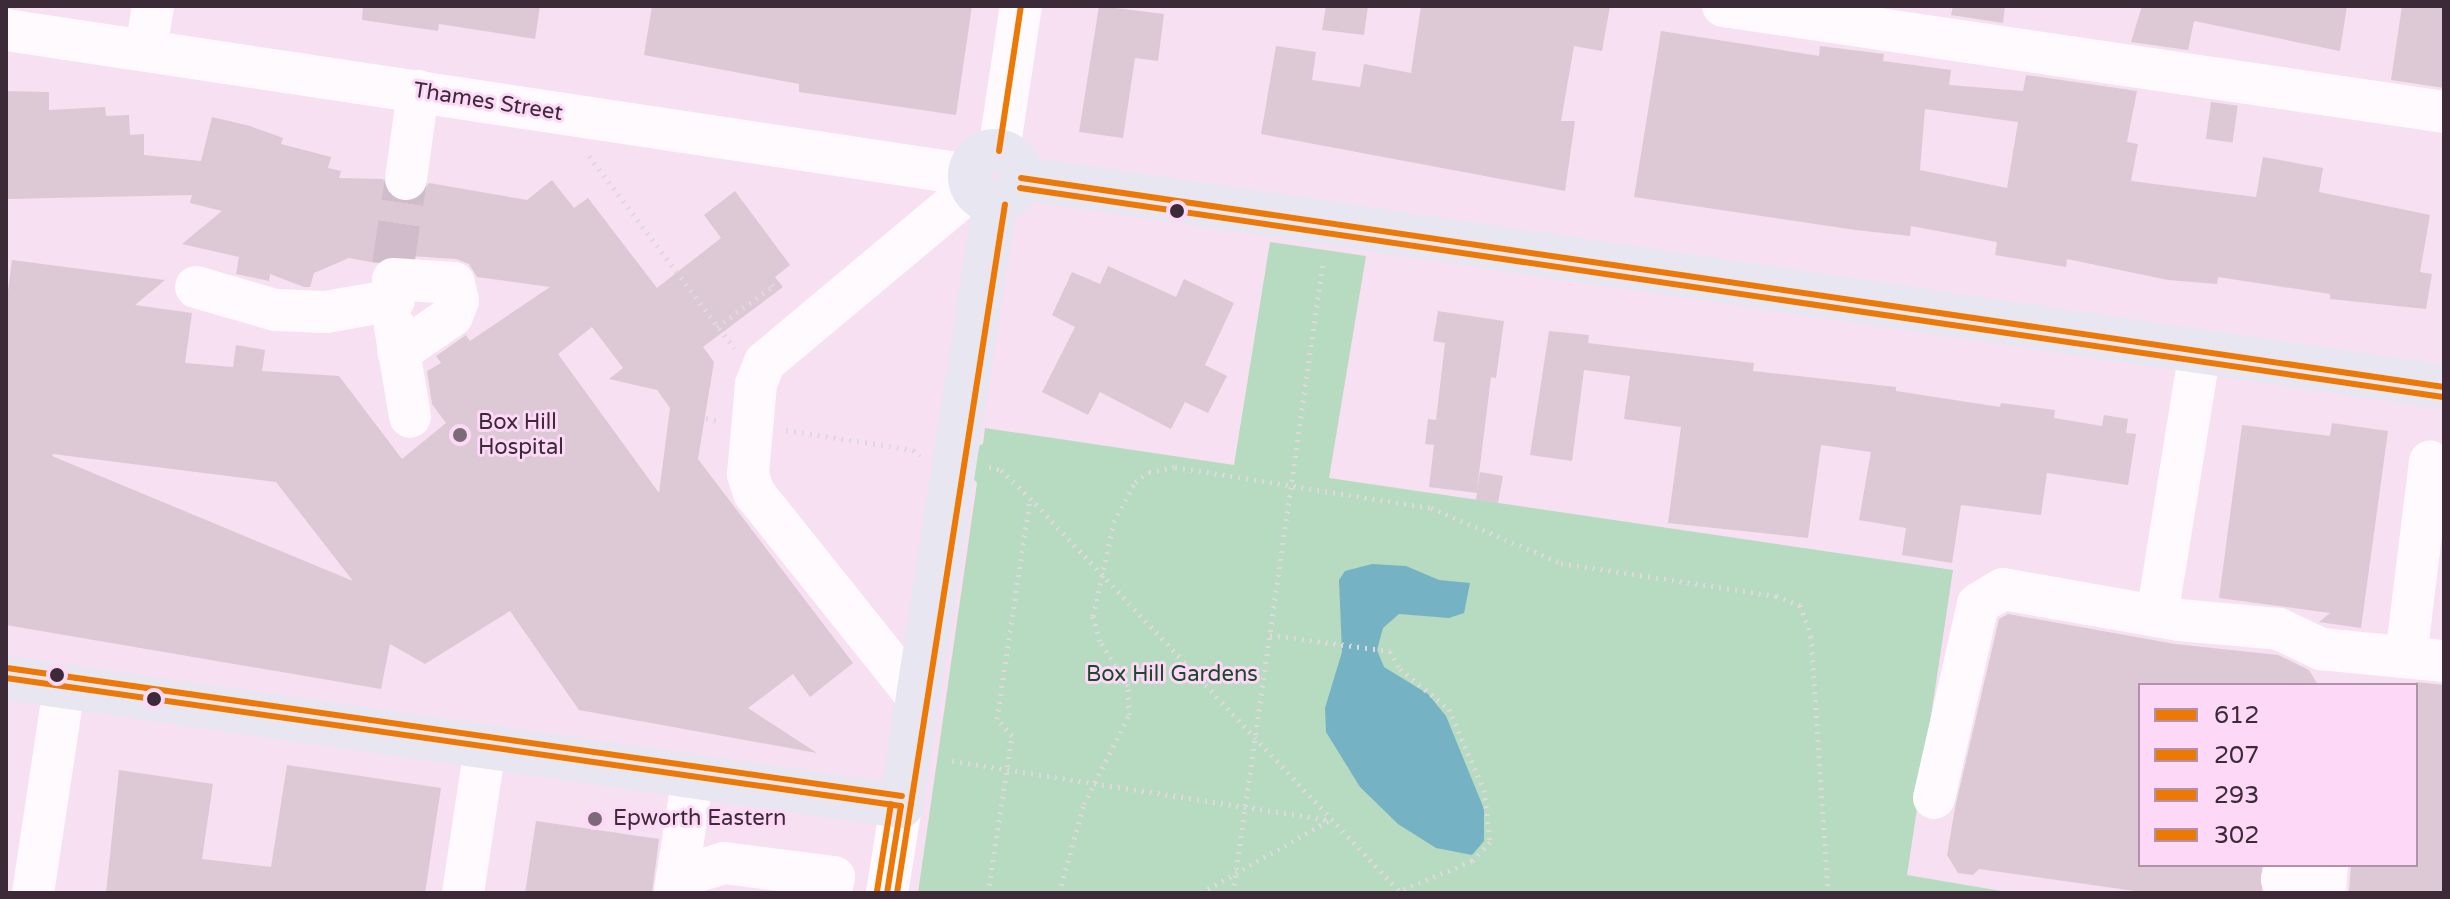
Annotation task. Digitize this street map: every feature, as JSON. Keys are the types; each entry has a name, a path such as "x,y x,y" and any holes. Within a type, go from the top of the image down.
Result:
{"main road":[{"name":"Thames Street","path":"992,179 2444,387"},
{"path":"6,678 901,806 992,179"}],"street":[{"path":"146,50 153,6"},
{"path":"917,697 754,493 748,474 756,384 765,362 992,179 1021,6"},
{"path":"1723,6 2444,112"},
{"name":"Thames Street","path":"6,30 992,179"},
{"path":"406,179 418,91"},
{"path":"393,282 398,353 410,417"},
{"path":"196,287 275,310 326,312 393,282 454,283 458,301 452,316 398,353"},
{"path":"2157,616 2200,351"},
{"path":"1934,798 1978,604 2003,589 2157,616 2279,629 2327,667 2396,664 2430,461"},
{"path":"33,893 64,687"},
{"path":"463,893 485,747"},
{"path":"677,884 693,776"},
{"path":"887,893 901,806"},
{"path":"677,884 724,863 834,877 831,893"},
{"path":"2287,867 2282,879 2287,893"},
{"path":"2325,893 2327,867"}],"path":[{"path":"1233,893 1323,262"},
{"path":"717,327 773,286 770,281"},
{"path":"788,430 913,450 923,457 1001,470 1400,892 1481,855 1490,842 1491,824 1480,778 1449,709 1403,672 1386,650 1270,635"},
{"path":"1059,893 1094,783 1124,731 1130,706 1128,686 1094,624 1101,575 1120,502 1149,472 1185,467 1442,511 1561,563 1776,596 1800,605 1811,636 1828,893"},
{"path":"988,893 1012,732 997,719 1030,498"},
{"path":"952,761 1329,820"},
{"path":"1201,893 1329,820"}],"green space":[{"name":"Box Hill Gardens","path":"1270,242 1366,256 1329,478 1953,570 1907,875 2013,893 918,893 977,483 966,471 969,450 983,444 985,428 1234,465"}],"water":[{"path":"1372,564 1406,566 1439,580 1470,583 1464,613 1449,618 1399,614 1383,628 1377,650 1384,667 1428,694 1446,716 1484,809 1484,841 1472,855 1436,848 1398,824 1360,787 1326,732 1325,708 1342,652 1339,580 1345,571"}],"building":[{"path":"363,6 540,6 535,39 439,24 438,31 362,20"},
{"path":"652,6 972,6 956,115 799,92 799,84 644,55"},
{"path":"1099,6 1164,14 1158,61 1135,58 1123,138 1079,132"},
{"path":"1326,6 1368,6 1364,35 1322,30"},
{"path":"1421,6 1610,6 1602,51 1574,46 1561,121 1575,121 1565,191 1261,134 1276,46 1316,52 1312,80 1360,87 1364,64 1411,73"},
{"path":"1953,6 2005,6 2003,23 1951,15"},
{"path":"2142,6 2347,6 2340,51 2194,21 2188,50 2131,42"},
{"path":"2402,6 2444,6 2444,88 2391,80"},
{"path":"1661,31 1819,56 1820,46 1884,54 1883,61 1951,70 1949,85 2023,91 2026,75 2137,91 2127,142 2138,144 2131,181 2256,197 2263,157 2323,168 2319,192 2430,215 2420,272 2432,274 2426,309 2330,299 2330,294 2218,277 2217,284 2168,280 2067,259 2066,267 1995,255 1997,242 1911,226 1910,236 1634,197","holes":["1925,109 2018,122 2007,188 1920,170"]},
{"name":"Box Hill Hospital","path":"6,91 49,92 49,110 105,107 106,116 129,115 130,135 144,134 144,155 201,161 212,117 250,126 283,138 281,144 331,157 328,168 341,171 339,178 383,179 391,197 402,203 416,201 429,183 527,200 552,180 574,208 588,198 657,288 721,238 704,215 735,191 790,265 775,277 783,287 703,347 714,362 698,459 853,663 810,697 793,674 748,708 817,753 579,710 510,611 425,664 390,644 381,689 6,625 6,306 12,260 165,280 135,305 192,313 185,363 233,367 236,345 265,350 262,371 339,376 402,459 446,423 432,404 427,371 441,363 436,356 466,335 470,341 550,287 477,277 469,264 456,259 395,255 376,263 349,258 314,273 310,287 304,287 270,274 269,281 236,274 239,257 182,244 222,211 190,203 192,195 6,199","holes":["592,327 623,368 609,379 657,390 670,408 659,493 558,354","52,456 276,482 353,581"]},
{"path":"2211,102 2238,106 2233,142 2206,139"},
{"path":"1108,266 1176,297 1184,279 1234,303 1205,365 1227,376 1208,413 1185,402 1171,429 1100,392 1088,415 1042,392 1075,327 1052,315 1072,272 1100,284"},
{"path":"1438,311 1504,321 1496,378 1491,377 1477,490 1480,472 1503,476 1498,503 1476,500 1477,493 1429,487 1434,445 1425,444 1428,419 1436,420 1445,343 1433,341"},
{"path":"1549,331 1589,335 1588,343 1754,363 1753,371 1896,387 1896,391 2000,407 2001,403 2055,410 2054,418 2102,426 2104,415 2128,419 2126,433 2136,434 2128,485 2047,473 2041,515 1961,505 1952,563 1902,555 1906,528 1859,520 1871,452 1821,445 1808,538 1668,523 1681,427 1624,419 1630,376 1584,370 1572,461 1530,455"},
{"path":"2332,423 2388,431 2361,628 2319,622 2330,613 2219,598 2242,425 2330,436"},
{"path":"2008,614 2175,644 2278,655 2309,670 2317,683 2138,683 2138,867 2262,867 2262,893 2149,893 1979,869 1973,875 1958,873 1947,855 1999,619"},
{"path":"2416,683 2444,685 2444,893 2349,893 2351,867 2418,867"},
{"path":"287,765 441,788 425,893 106,893 119,770 213,784 202,859 271,867"},
{"path":"536,821 659,839 652,893 525,893"}],"tunnel":[{"path":"393,265 406,179"}],"transit line":[{"name":"612","path":"999,151 1021,6"},
{"name":"612","path":"1021,178 2444,387"},
{"name":"207","path":"1020,188 2443,397"},
{"name":"207","path":"897,893 1005,204"},
{"name":"302","path":"7,668 902,796"},
{"name":"293","path":"6,678 901,806"},
{"name":"302","path":"877,891 891,804"},
{"name":"293","path":"887,893 901,806"}],"place":[{"name":"Box Hill Hospital","path":"460,435"},
{"name":"Epworth Eastern","path":"595,819"}]}
